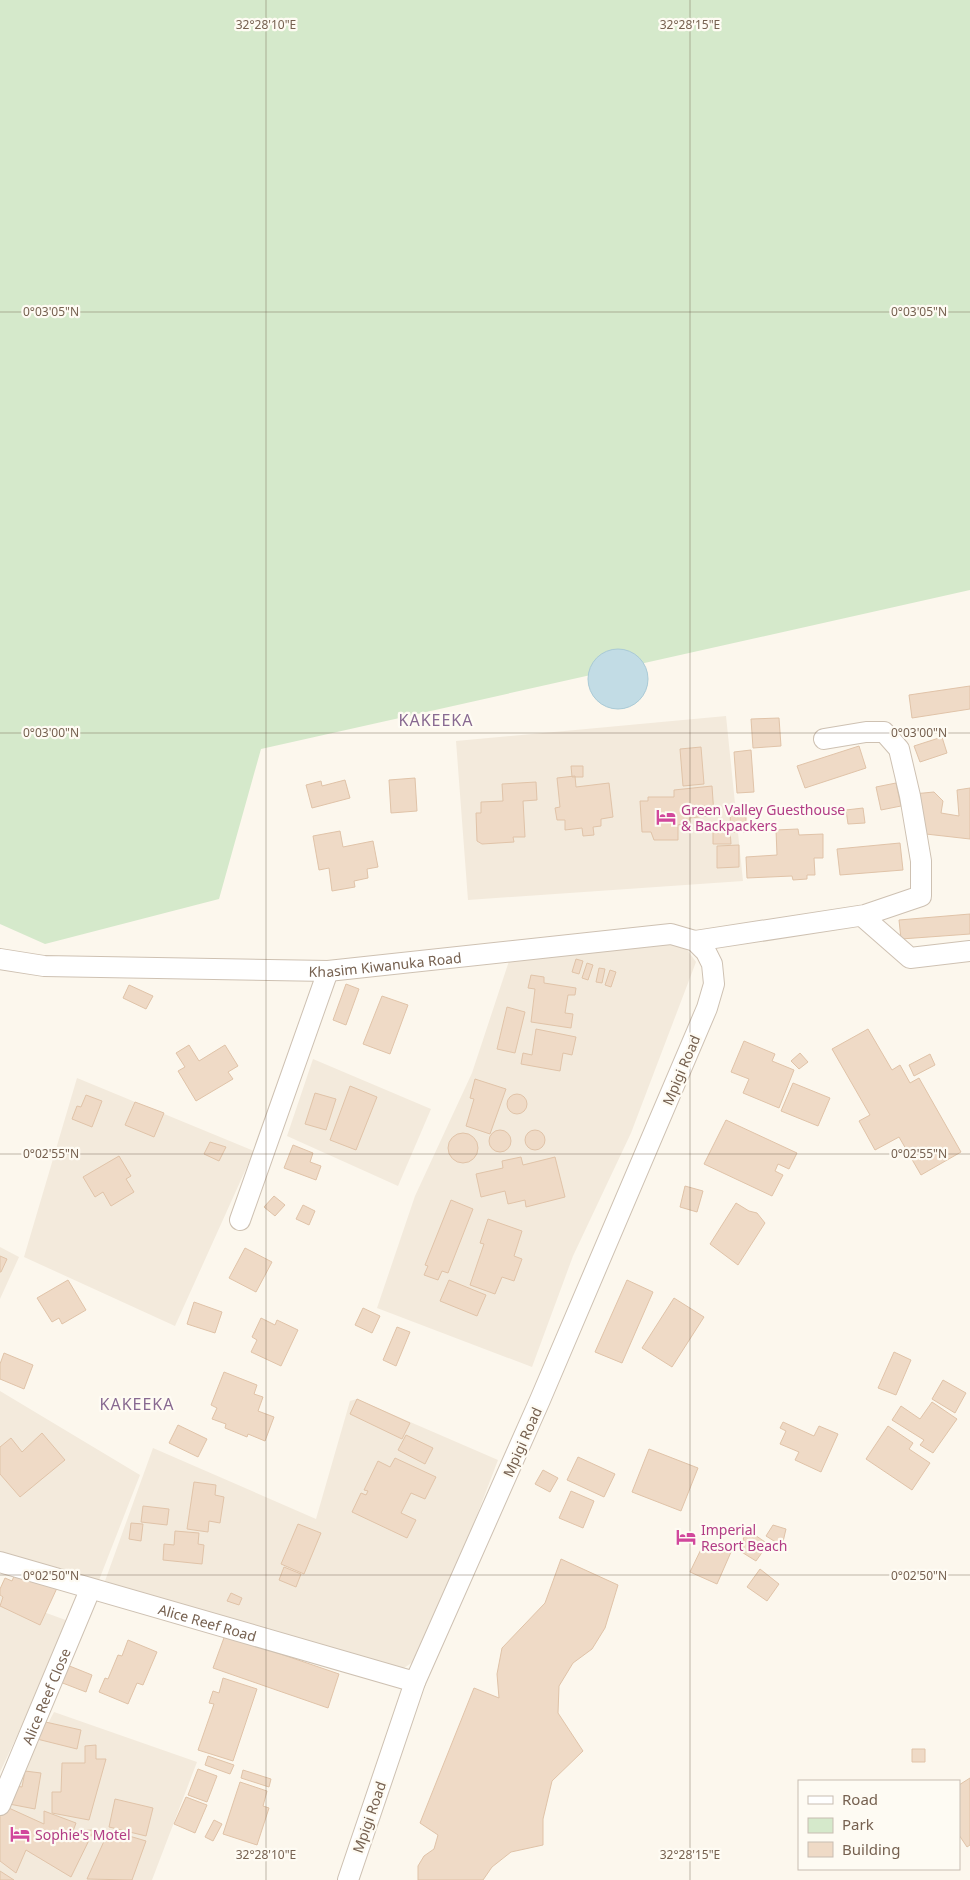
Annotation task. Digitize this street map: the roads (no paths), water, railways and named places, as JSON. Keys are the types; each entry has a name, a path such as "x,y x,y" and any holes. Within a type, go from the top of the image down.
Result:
{"street":[{"path":"695,941 862,916 922,896 921,861 910,796 899,749 884,732 866,732 824,739"},
{"path":"862,916 910,958 970,950"},
{"name":"Khasim Kiwanuka Road","path":"0,959 44,966 328,971 671,934 695,941"},
{"name":"Mpigi Road","path":"348,1880 415,1682 540,1400 707,1008 714,984 712,964 706,952 695,941"},
{"path":"240,1220 328,971"},
{"name":"Alice Reef Road","path":"0,1562 90,1590 415,1682"},
{"name":"Alice Reef Close","path":"0,1804 90,1590"}],"water":[{"path":"618,649 635,654 643,662 648,679 643,696 635,704 618,709 601,704 593,696 588,679 593,662 601,654"}],"place":[{"name":"Green Valley Guesthouse & Backpackers","path":"666,817"},
{"name":"Imperial Resort Beach","path":"686,1537"},
{"name":"Sophie's Motel","path":"20,1834"}],"district":[{"name":"KAKEEKA","path":"436,720"},
{"name":"KAKEEKA","path":"137,1404"}]}
